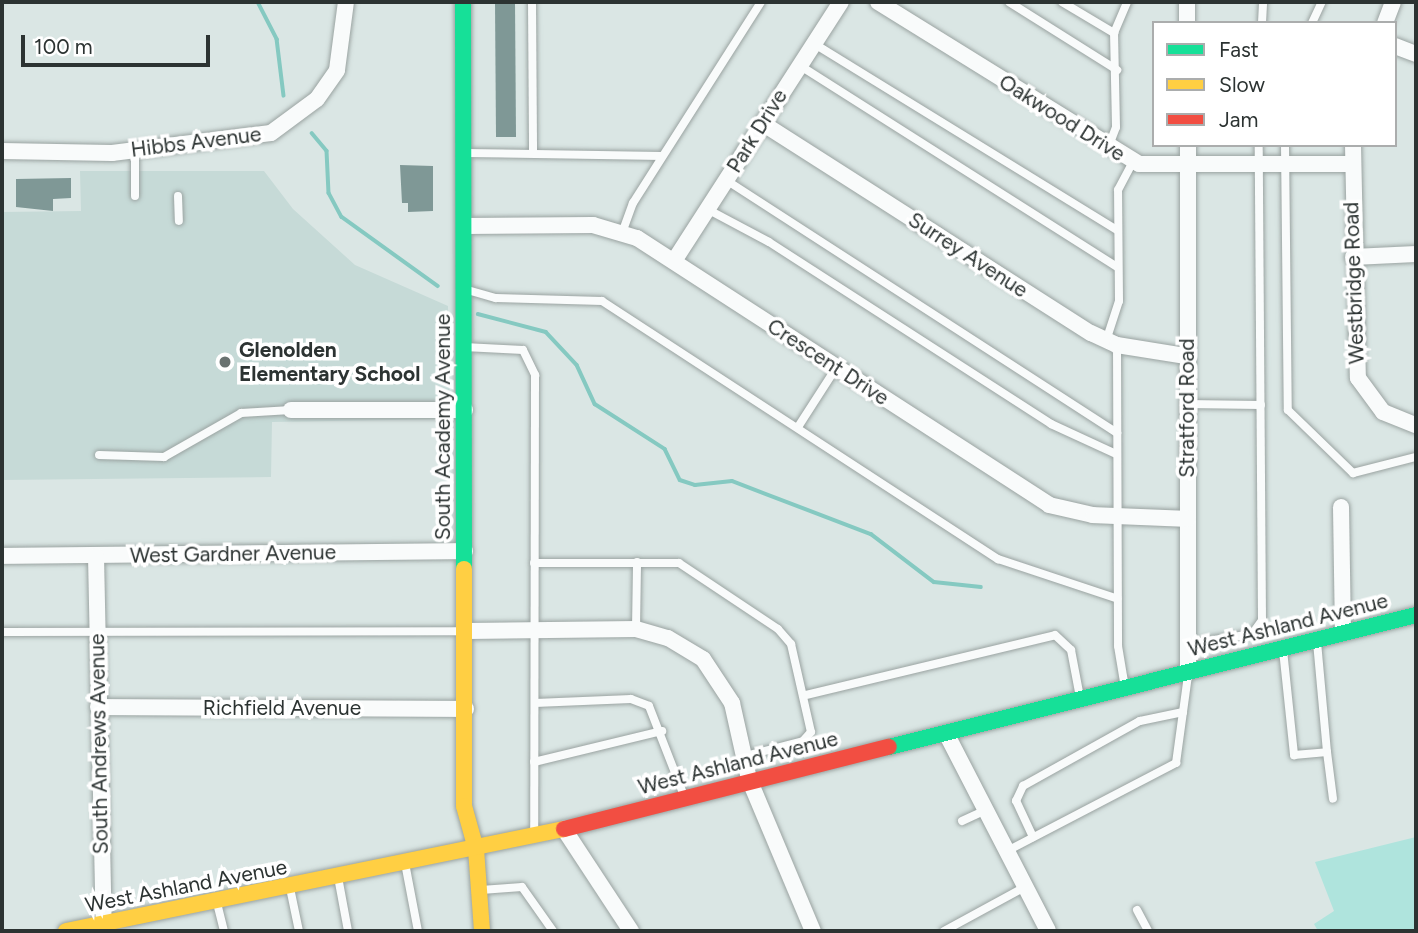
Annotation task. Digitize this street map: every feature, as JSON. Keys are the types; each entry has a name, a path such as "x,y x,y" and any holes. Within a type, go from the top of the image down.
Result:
{"street":[{"name":"Hibbs Avenue","path":"2,151 135,151 252,137 295,120 337,70 346,2"},
{"name":"South Academy Avenue","path":"463,2 467,631 465,820 476,849 482,931"},
{"name":"Park Drive","path":"674,261 841,2"},
{"name":"Oakwood Drive","path":"878,2 1133,162 1188,168 1351,164"},
{"path":"1187,2 1187,21"},
{"path":"1386,21 1393,2"},
{"path":"1397,47 1416,54"},
{"name":"Surrey Avenue","path":"762,123 1112,343 1186,356"},
{"name":"Stratford Road","path":"1188,147 1188,672"},
{"name":"Westbridge Road","path":"1353,147 1355,361 1364,392 1383,412 1416,425"},
{"name":"Crescent Drive","path":"464,226 593,225 622,233 674,261 1049,505 1116,516 1188,519"},
{"path":"1353,257 1416,254"},
{"path":"291,410 465,410"},
{"path":"1341,508 1343,633"},
{"name":"West Gardner Avenue","path":"2,556 465,551"},
{"name":"South Andrews Avenue","path":"96,556 104,928"},
{"name":"West Ashland Avenue","path":"66,931 104,928 564,829 685,799 749,779 947,735 1416,615"},
{"path":"467,631 636,629 668,638 715,672 732,703 749,779 813,931"},
{"name":"Richfield Avenue","path":"98,707 466,709"},
{"path":"947,735 1048,931"},
{"path":"564,829 631,931"}],"lane":[{"path":"532,2 534,153"},
{"path":"622,233 662,156 761,2"},
{"path":"1009,2 1117,70"},
{"path":"1062,2 1114,33"},
{"path":"1107,148 1116,127 1117,70 1114,33 1127,2"},
{"path":"1262,21 1263,2"},
{"path":"1313,21 1322,2"},
{"path":"813,43 1117,230"},
{"path":"799,65 1118,267"},
{"path":"1188,644 1252,634 1262,620 1259,147"},
{"path":"1285,147 1289,410 1353,472 1416,457"},
{"path":"135,151 135,196"},
{"path":"465,153 662,156"},
{"path":"1125,688 1118,598 1117,433 1112,343 1118,315 1118,190 1133,162"},
{"path":"726,180 1117,433"},
{"path":"178,196 178,221"},
{"path":"707,209 760,236 1051,424 1116,454"},
{"path":"463,289 496,298 602,301 998,559 1118,598"},
{"path":"464,346 517,348 533,363 534,836"},
{"path":"798,427 836,368"},
{"path":"1186,404 1261,405"},
{"path":"99,454 163,457 242,413 291,410"},
{"path":"636,629 637,562"},
{"path":"534,563 679,563 778,629 791,644 806,695 808,737 746,756"},
{"path":"2,632 97,628 467,631"},
{"path":"806,695 1055,635 1071,650 1081,700"},
{"path":"1317,640 1333,799"},
{"path":"1283,648 1294,755 1327,752"},
{"path":"1007,850 1176,763 1188,672"},
{"path":"535,703 631,699 649,706 662,731 685,799"},
{"path":"1033,837 1016,802 1023,786 1140,721 1183,712"},
{"path":"534,762 662,731"},
{"path":"962,821 986,810"},
{"path":"405,863 418,931"},
{"path":"338,877 348,931"},
{"path":"481,890 522,887 553,931"},
{"path":"944,931 1025,887"},
{"path":"290,888 299,931"},
{"path":"217,902 224,931"},
{"path":"1137,910 1148,931"}],"shaded area":[{"name":"Glenolden Elementary School","path":"80,171 264,171 293,209 355,265 448,306 450,419 272,422 271,477 2,480 2,212 81,211"},
{"path":"1416,837 1416,931 1318,931 1314,924 1334,911 1315,862"}],"building":[{"path":"495,2 515,2 516,137 496,137"},
{"path":"400,165 433,166 433,211 408,212 408,203 402,203"},
{"path":"71,178 71,198 53,199 53,211 16,207 16,179"}],"waterway":[{"path":"258,2 277,39 284,96"},
{"path":"312,133 327,151 329,193 342,217 438,286"},
{"path":"478,314 546,332 577,365 595,404 665,449 680,480 695,485 732,481 871,534 934,582 981,587"}],"traffic: fast":[{"path":"463,2 464,569"},
{"path":"889,747 1416,615"}],"traffic: slow":[{"path":"464,569 464,806 476,849 482,931"},
{"path":"66,931 564,829"}],"traffic: jam":[{"path":"564,829 889,747"}],"place":[{"name":"Glenolden Elementary School","path":"225,362"}]}
